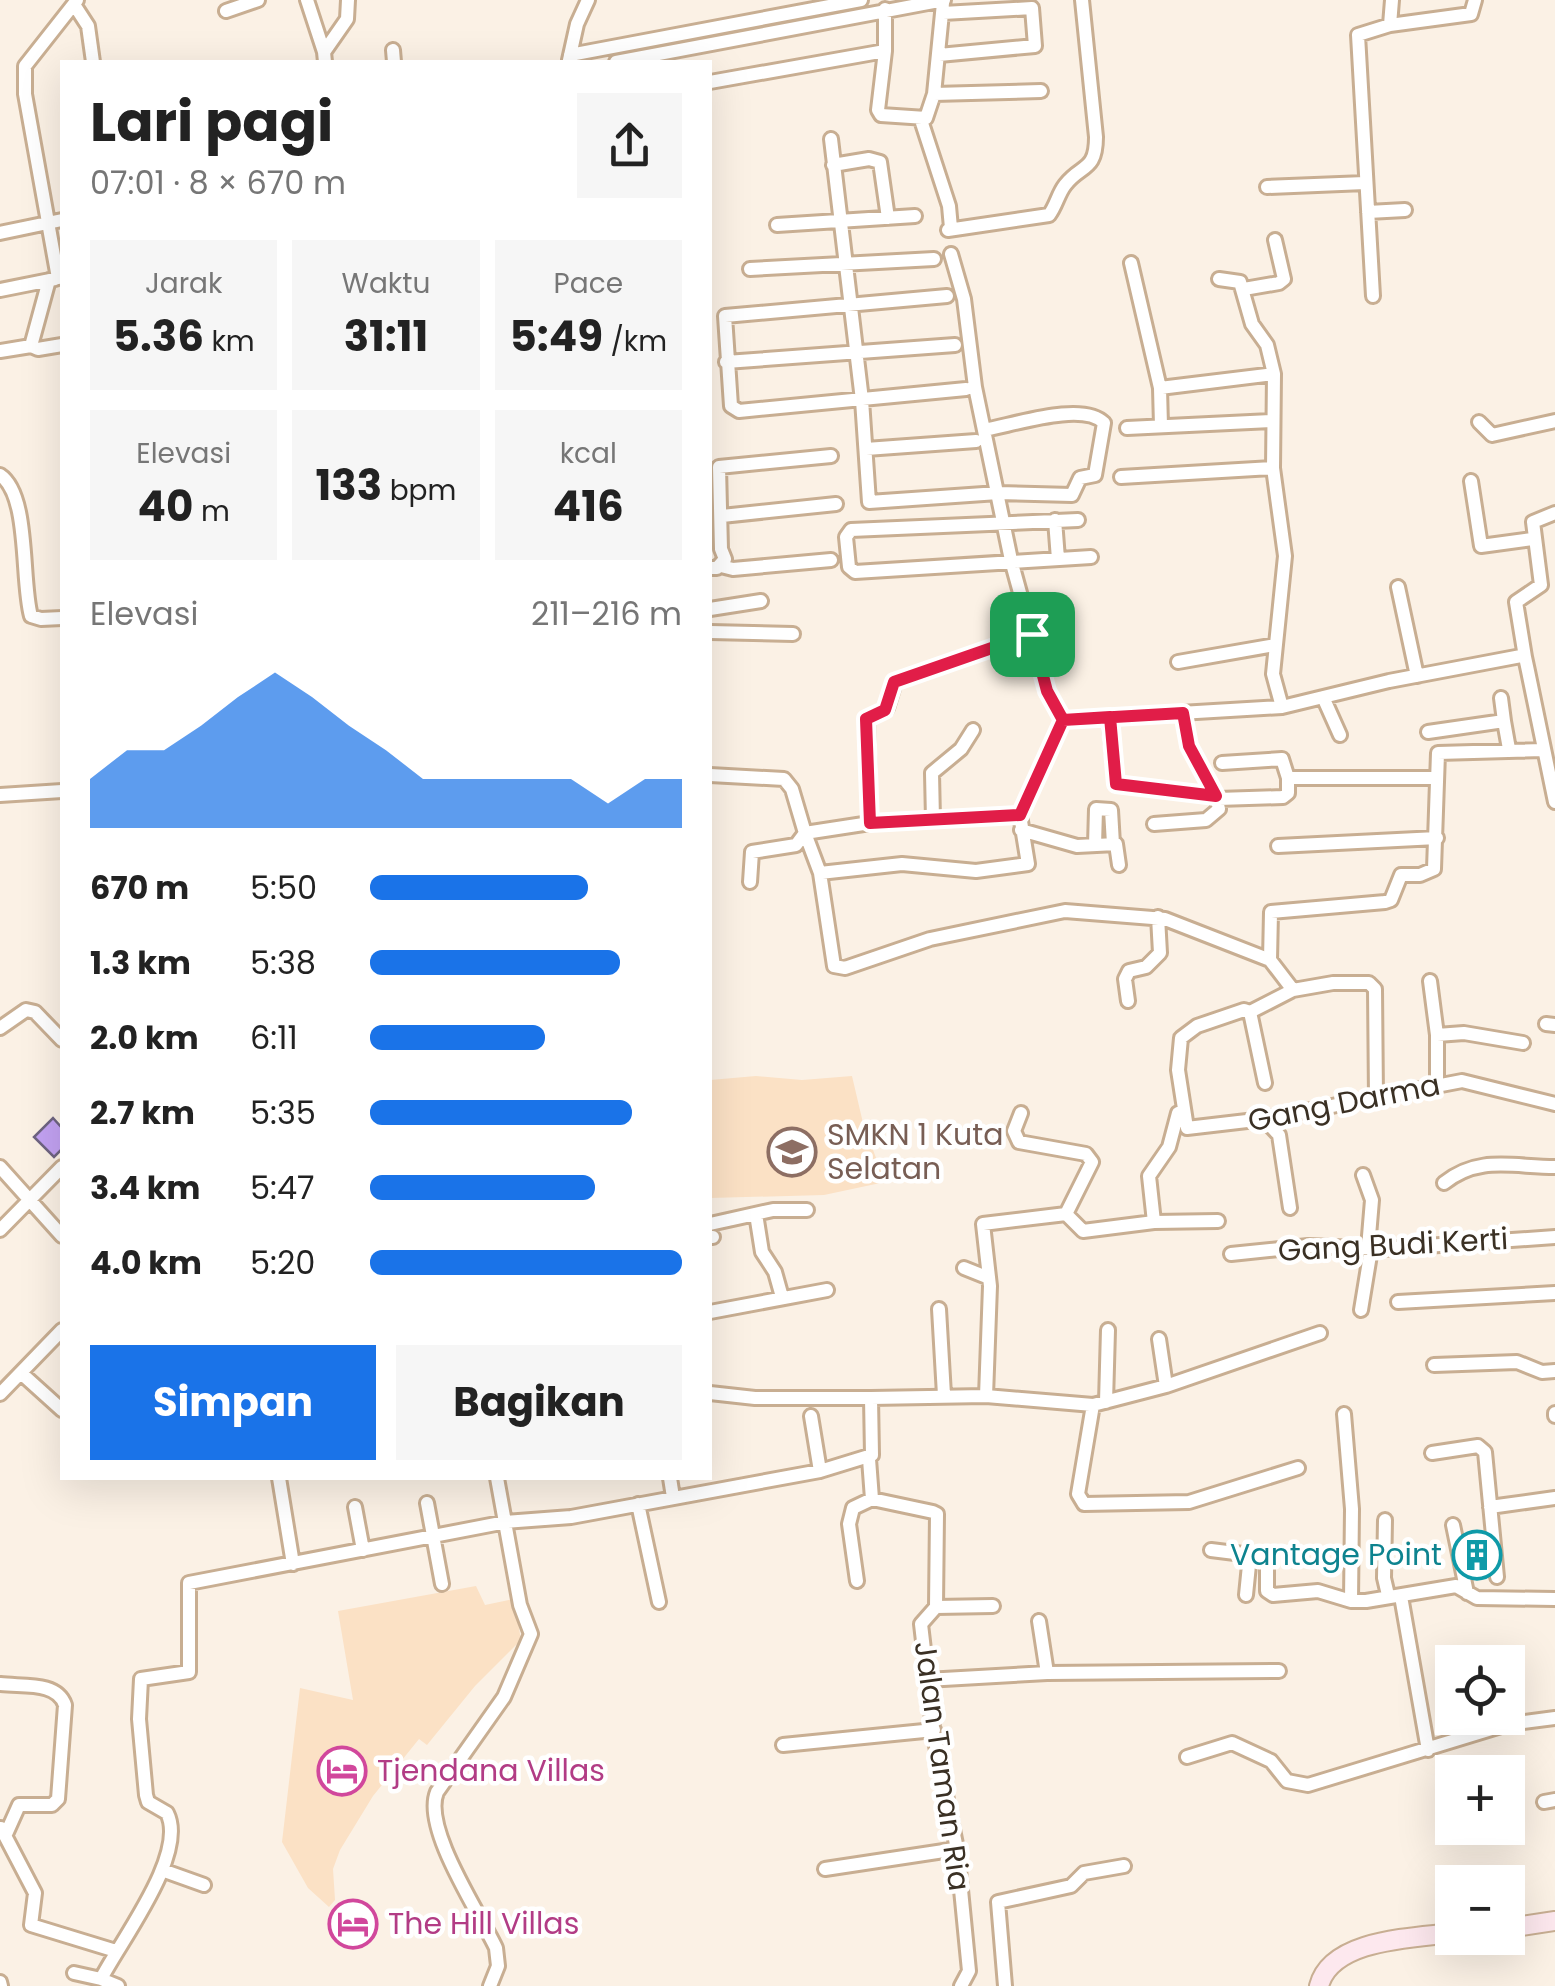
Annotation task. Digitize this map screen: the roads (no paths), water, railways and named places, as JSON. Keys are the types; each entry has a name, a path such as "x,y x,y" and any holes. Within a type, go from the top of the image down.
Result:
{"street":[{"path":"226,11 258,0"},
{"path":"307,0 324,57"},
{"path":"324,57 345,22 348,0"},
{"path":"588,0 577,24 569,59 861,0"},
{"path":"774,0 777,16"},
{"path":"921,120 949,206 949,229 1042,218 1053,210 1070,180 1089,166 1096,152 1082,0"},
{"path":"1390,25 1392,0"},
{"path":"1373,296 1358,35 1390,25 1470,14 1475,0"},
{"path":"31,346 56,279 24,94 25,66 76,3 88,26 92,60"},
{"path":"885,9 878,110 882,115 921,120 929,114 934,94 944,5"},
{"path":"626,60 885,9 944,5 1032,8 1035,46 939,55"},
{"path":"712,82 885,51"},
{"path":"934,94 1041,91"},
{"path":"830,139 857,352 869,502 1074,494 1080,478 1090,478 1098,471 1104,423 1090,414 1072,414 980,436 866,450"},
{"path":"834,165 869,159 880,162 888,218"},
{"path":"1267,187 1365,182"},
{"path":"1368,212 1405,210"},
{"path":"777,226 915,216"},
{"path":"0,233 60,220"},
{"path":"1244,289 1282,282 1276,240"},
{"path":"951,254 967,314 980,436 1047,691 1063,720"},
{"path":"750,269 934,258"},
{"path":"1131,263 1160,388 1161,426"},
{"path":"0,290 56,279"},
{"path":"1219,279 1240,282 1252,324 1267,345 1274,374 1270,422 1285,556 1273,674 1282,707"},
{"path":"947,296 727,315 723,324 731,406 740,411 966,389"},
{"path":"0,351 60,345"},
{"path":"726,362 955,345"},
{"path":"1160,388 1274,374"},
{"path":"1479,422 1493,435 1555,421"},
{"path":"1127,428 1270,422"},
{"path":"716,567 725,560 716,548 722,516 718,470 722,465 832,456"},
{"path":"1122,477 1273,468"},
{"path":"0,474 17,506 31,616 42,620 60,618"},
{"path":"1471,481 1481,546 1532,538"},
{"path":"722,516 836,504"},
{"path":"1554,793 1516,602 1541,585 1532,538 1533,522 1555,513"},
{"path":"1055,520 1058,560"},
{"path":"1078,520 851,530 846,537 849,568 855,572 1091,558"},
{"path":"716,567 831,560"},
{"path":"1398,587 1418,676"},
{"path":"712,610 762,601"},
{"path":"712,632 792,634"},
{"path":"870,823 866,719 885,710 894,682 1032,634"},
{"path":"1178,662 1275,645"},
{"path":"1063,720 1282,707 1510,656 1525,657"},
{"path":"1323,696 1340,735"},
{"path":"1501,698 1509,749"},
{"path":"1154,824 1206,820 1217,813 1217,798 1189,746 1183,713"},
{"path":"1110,717 1116,784 1217,798 1283,797 1288,793 1282,759 1222,763"},
{"path":"820,873 902,864 976,871 1024,865 1030,860 1020,815 1063,720"},
{"path":"1428,732 1504,721"},
{"path":"933,820 932,773 962,749 972,730"},
{"path":"1270,960 1272,912 1391,900 1401,875 1420,875 1434,869 1438,838 1437,756 1444,751 1544,750"},
{"path":"712,775 784,779 792,789 820,873 834,966 845,968 962,931 1065,911 1158,917 1270,960 1292,990"},
{"path":"1288,778 1436,778"},
{"path":"0,795 60,791"},
{"path":"1095,845 1096,809 1111,812 1118,865"},
{"path":"750,882 752,852 796,845 805,834 870,823 1020,815"},
{"path":"1022,830 1071,846 1113,844"},
{"path":"1278,846 1438,838"},
{"path":"1128,1001 1125,978 1129,971 1146,967 1160,953 1158,917"},
{"path":"1430,981 1437,1034 1437,1084"},
{"path":"1154,1222 1149,1176 1169,1147 1178,1113 1183,1111 1178,1070 1181,1038 1196,1026 1244,1010 1250,1012 1292,990 1347,982 1372,986 1376,1098"},
{"path":"0,1028 26,1010 35,1012 60,1038"},
{"path":"1250,1012 1264,1082"},
{"path":"1437,1034 1464,1033 1523,1042"},
{"name":"Gang Darma","path":"1183,1111 1184,1124 1190,1128 1264,1119 1462,1081 1555,1104"},
{"path":"1021,1113 1014,1131 1020,1142 1090,1156 1092,1162 1066,1214"},
{"path":"1264,1119 1279,1135 1290,1208"},
{"path":"1444,1182 1458,1171 1484,1162 1507,1168 1555,1167"},
{"path":"0,1167 60,1234"},
{"path":"0,1230 60,1169"},
{"path":"1361,1310 1372,1200 1363,1174"},
{"path":"712,1233 756,1214 807,1210"},
{"path":"756,1214 762,1252 775,1272 782,1297"},
{"path":"1066,1214 1083,1230 1154,1222 1218,1221"},
{"path":"986,1396 990,1278 983,1224 1066,1214"},
{"name":"Gang Budi Kerti","path":"1231,1254 1322,1245 1369,1248 1555,1237"},
{"path":"964,1268 990,1278"},
{"path":"712,1312 827,1290"},
{"path":"1398,1302 1555,1294"},
{"path":"939,1308 944,1394"},
{"path":"1108,1330 1100,1403 1078,1494 1084,1504 1189,1502 1298,1468"},
{"path":"0,1394 60,1332"},
{"path":"712,1393 756,1398 944,1394 1100,1403 1166,1386 1320,1333"},
{"path":"1159,1339 1166,1386"},
{"path":"1434,1364 1517,1362 1542,1372 1555,1372"},
{"path":"20,1372 60,1408"},
{"path":"872,1398 872,1499"},
{"path":"1344,1414 1352,1509 1351,1601"},
{"path":"811,1416 820,1471"},
{"path":"1432,1453 1482,1448 1497,1577"},
{"path":"101,1978 162,1870 173,1833 167,1813 148,1802 146,1796 140,1735 141,1679 189,1672 190,1583 506,1522 570,1517 869,1459"},
{"path":"279,1480 293,1564"},
{"path":"490,1986 498,1966 496,1948 439,1834 432,1806 437,1792 504,1696 529,1644 529,1622 520,1604 498,1480"},
{"path":"670,1480 673,1497"},
{"path":"1490,1507 1555,1498"},
{"path":"856,1581 849,1514 859,1502 872,1499 938,1514 936,1607"},
{"path":"427,1503 442,1584"},
{"path":"638,1504 659,1602"},
{"path":"355,1508 363,1550"},
{"path":"1386,1520 1384,1578 1388,1594"},
{"path":"1453,1525 1467,1593"},
{"path":"1212,1550 1267,1557 1269,1594 1318,1591 1351,1601 1456,1586 1477,1598 1555,1599"},
{"path":"1246,1596 1250,1555"},
{"path":"1402,1602 1428,1750"},
{"name":"Jalan Taman Ria","path":"960,1986 968,1971 957,1849 926,1680 921,1624 936,1607 993,1606"},
{"path":"1040,1621 1047,1673"},
{"path":"926,1680 1047,1673 1279,1671"},
{"path":"0,1684 52,1688 61,1695 64,1705 58,1799 52,1805 19,1805 3,1831 35,1893 29,1924 116,1951"},
{"path":"1187,1757 1232,1743 1272,1761 1287,1781 1308,1785 1508,1724 1555,1718"},
{"path":"783,1745 934,1730"},
{"path":"825,1869 957,1849"},
{"path":"1005,1986 998,1902 1068,1886 1084,1873 1124,1866"},
{"path":"162,1870 204,1885"},
{"path":"1525,1925 1555,1921"},
{"path":"1319,1986 1334,1961 1352,1952 1435,1937"},
{"path":"74,1973 118,1986"}],"place":[{"name":"SMKN 1 Kuta Selatan","path":"792,1152"},
{"name":"Vantage Point","path":"1477,1555"},
{"name":"Tjendana Villas","path":"342,1771"},
{"name":"The Hill Villas","path":"353,1924"}]}
